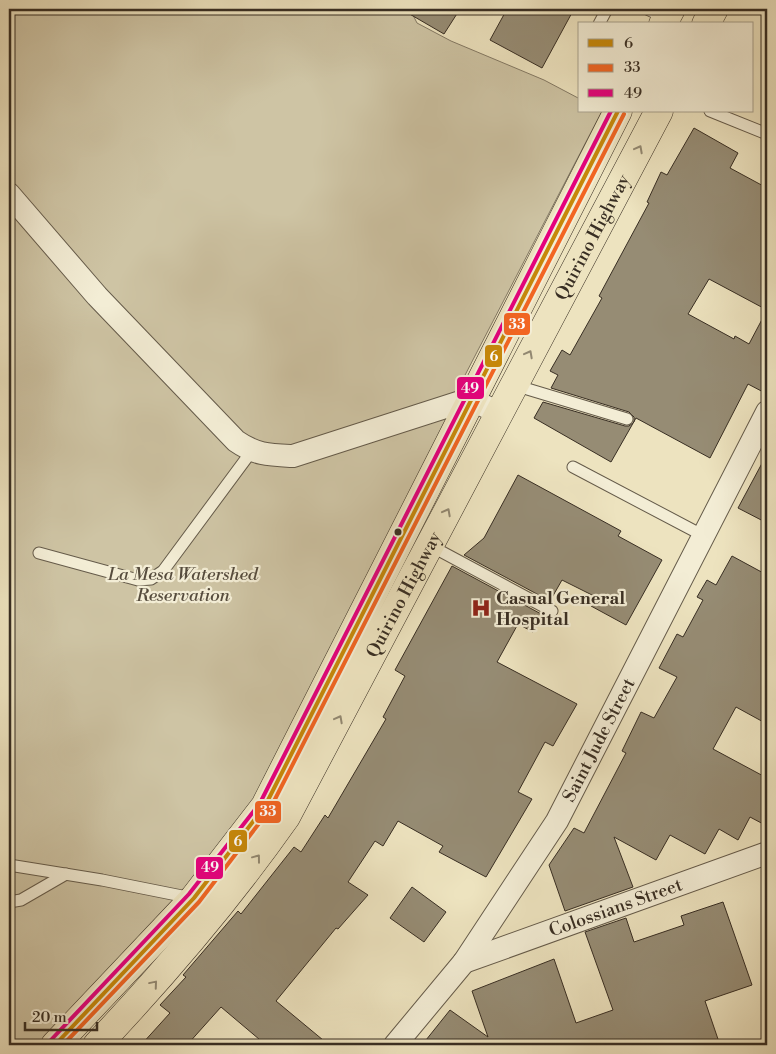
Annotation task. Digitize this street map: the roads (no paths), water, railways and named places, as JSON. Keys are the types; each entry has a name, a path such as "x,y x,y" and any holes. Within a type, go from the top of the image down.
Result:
{"main road":[{"path":"707,22 714,9"},
{"name":"Quirino Highway","path":"97,1045 142,998 206,903 285,772 470,399 617,112"},
{"name":"Quirino Highway","path":"55,1045 206,903 286,817 658,112"}],"street":[{"path":"9,194 97,296 236,441 252,452 272,456 293,456 470,399 499,413"},
{"name":"Saint Jude Street","path":"394,1045 464,962 557,821 767,412"},
{"name":"Colossians Street","path":"464,962 767,853"}],"lane":[{"path":"600,22 607,9"},
{"path":"712,112 767,134"},
{"path":"513,385 627,419"},
{"path":"38,553 138,580 150,579 163,571 252,452"},
{"path":"573,467 704,536"},
{"path":"429,545 552,611"},
{"path":"9,865 66,874 206,903"},
{"path":"9,902 21,900 66,874"}],"place":[{"name":"Casual General Hospital","path":"481,608"}],"park label":[{"name":"La Mesa Watershed Reservation","path":"183,584"}]}
